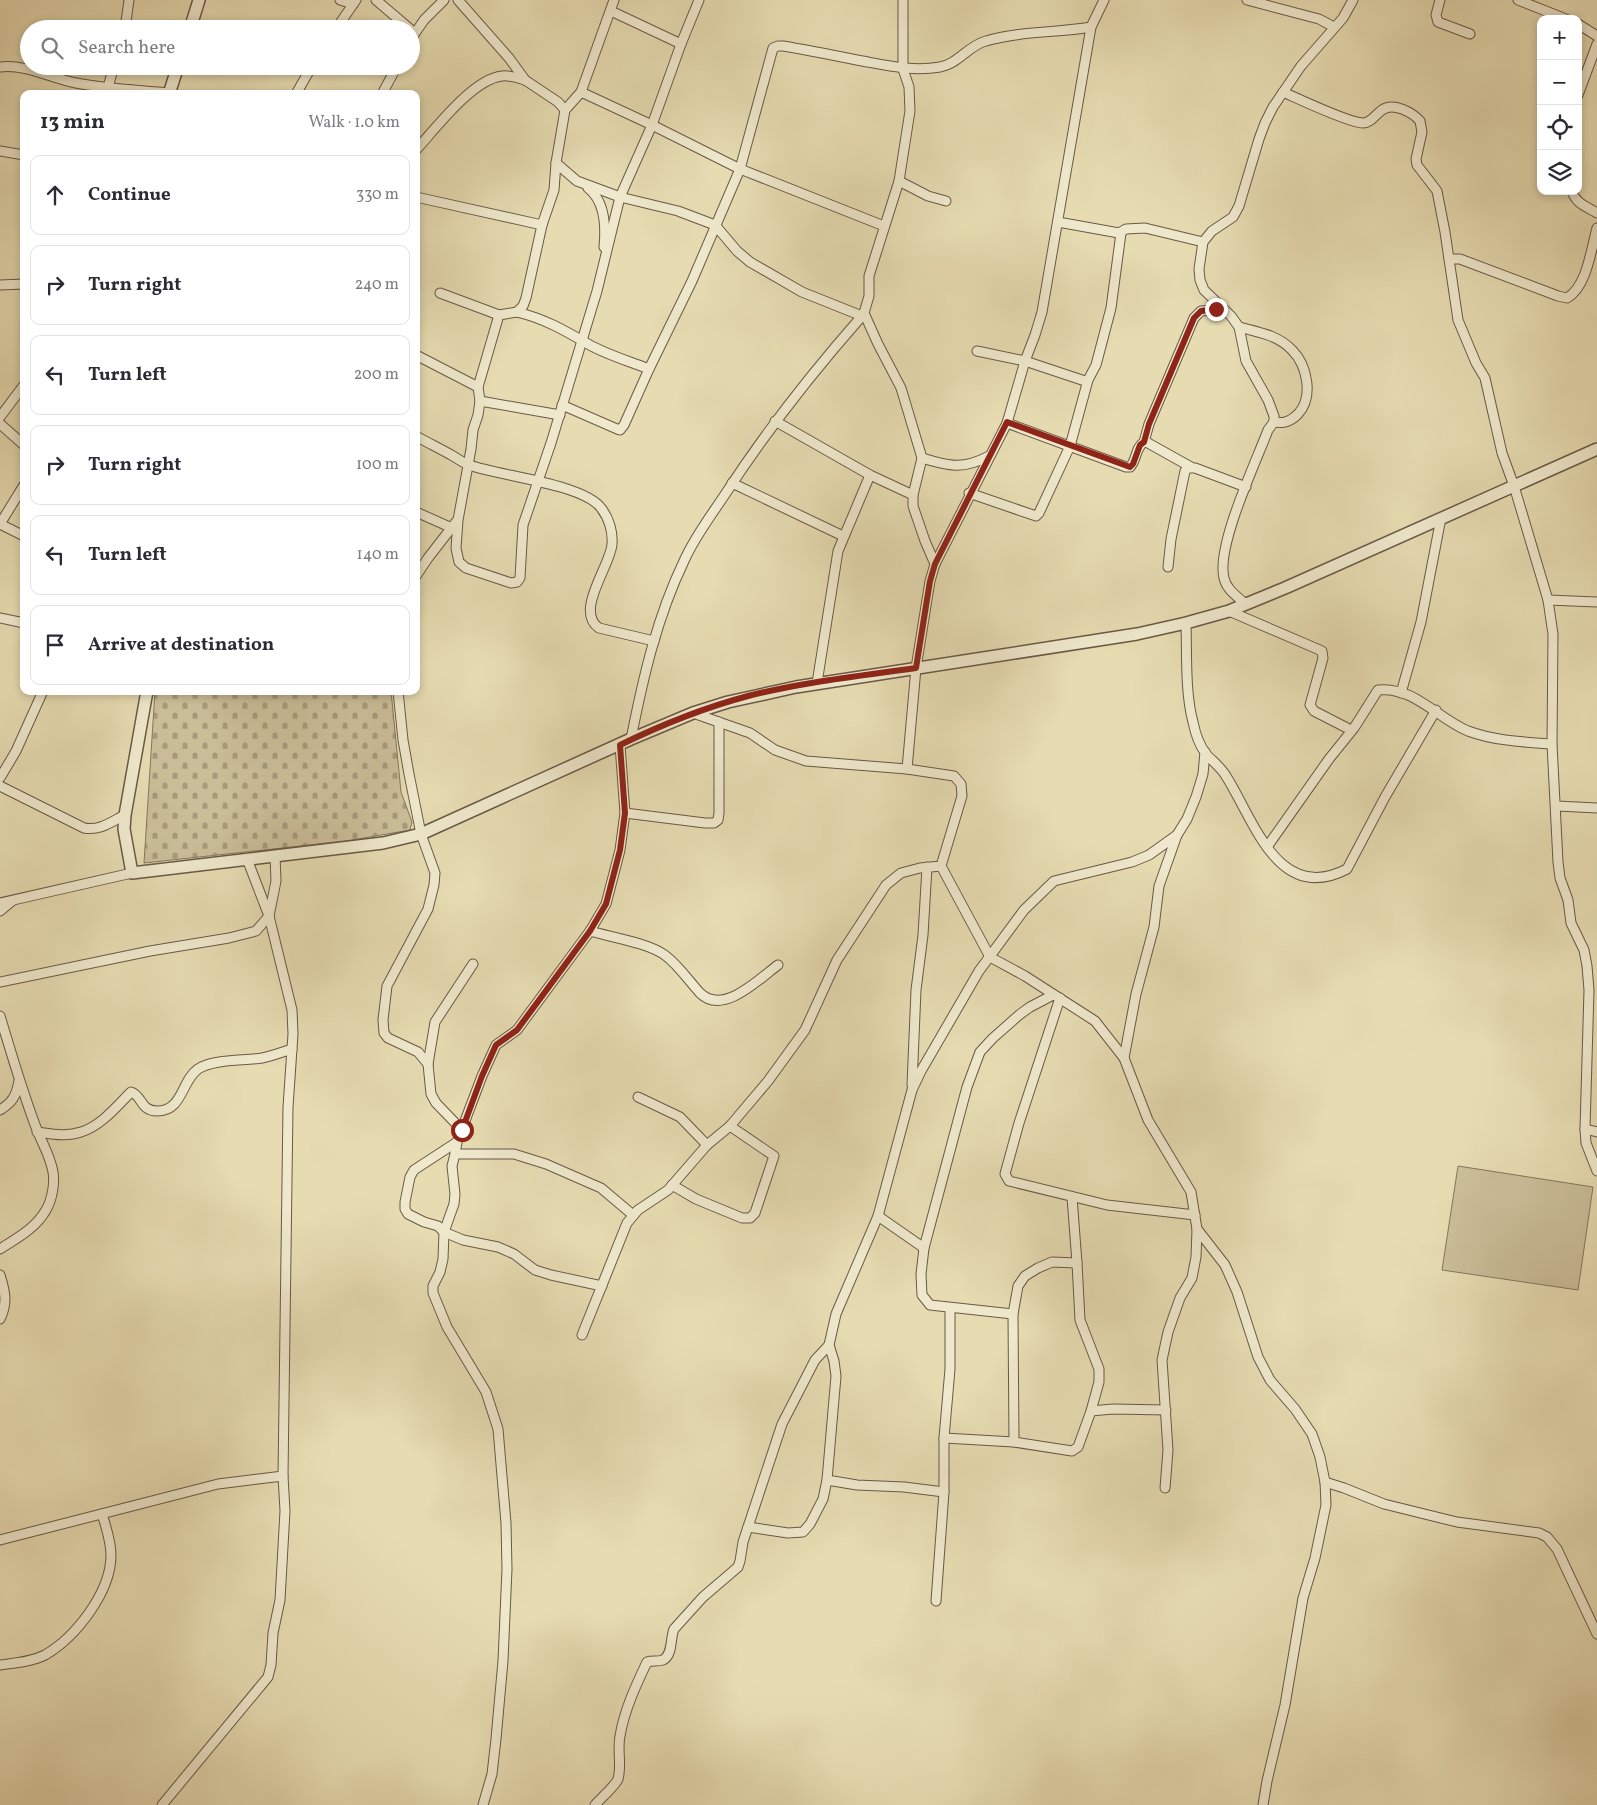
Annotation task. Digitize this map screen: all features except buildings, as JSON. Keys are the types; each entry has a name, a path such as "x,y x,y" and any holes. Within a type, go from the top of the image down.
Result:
{"street":[{"path":"126,20 129,0"},
{"path":"193,20 199,0"},
{"path":"340,0 354,2 342,20"},
{"path":"376,0 398,20"},
{"path":"420,24 444,0"},
{"path":"458,0 509,58 525,80 558,102 566,110"},
{"path":"518,312 523,306 529,289 542,225 554,190 556,163 566,110 580,92 614,0"},
{"path":"499,315 478,387 480,401 478,416 473,430 468,465 455,524 456,548 460,562 466,568 511,583 517,582 520,578 523,525 561,410 597,291 620,197 652,125 699,0"},
{"path":"631,739 640,692 654,642 683,562 692,545 775,421 819,365 863,314 869,296 870,276 899,181 910,111 909,87 903,69 903,0"},
{"path":"907,769 916,668 930,581 935,564 969,493 1007,422 1025,361 1036,335 1042,312 1091,27 1104,0"},
{"path":"1247,0 1319,19 1334,28"},
{"path":"1245,604 1228,587 1224,580 1222,572 1226,545 1234,515 1268,430 1274,422 1274,416 1268,400 1246,361 1239,327 1204,290 1200,280 1199,269 1203,242 1212,231 1233,217 1240,206 1265,123 1301,66 1343,18 1353,0"},
{"path":"1440,0 1436,15 1438,22 1470,34"},
{"path":"1518,0 1556,15"},
{"path":"611,11 681,44"},
{"path":"480,401 561,410 620,430 692,281 740,169 773,48 783,46 903,69 940,67 948,65 988,40 1017,34 1091,27"},
{"path":"1582,27 1597,36"},
{"path":"1582,84 1597,44"},
{"path":"0,67 20,67"},
{"path":"50,75 75,83 132,90"},
{"path":"108,88 112,75"},
{"path":"170,90 175,75"},
{"path":"298,90 307,75"},
{"path":"384,90 392,75"},
{"path":"420,146 477,86 490,79 504,75 525,80"},
{"path":"580,92 740,169 884,226"},
{"path":"1284,92 1345,118 1362,123 1368,122 1384,108 1394,107 1416,116 1420,121 1422,132 1416,159 1417,165 1437,191 1458,320 1476,363 1485,378 1502,452 1548,600 1553,634 1552,744 1560,878 1568,900 1571,923 1584,950 1590,990 1585,1129 1586,1143 1597,1172"},
{"path":"0,151 20,154"},
{"path":"556,163 595,193 602,209 604,241 597,291"},
{"path":"577,181 620,197 678,211 715,226 750,262 802,292 863,314 901,388 922,458 912,495 917,518 935,564"},
{"path":"899,181 928,196 946,201"},
{"path":"1573,195 1578,202 1597,213"},
{"path":"420,198 542,225"},
{"path":"1058,222 1122,233"},
{"path":"969,493 1036,516 1039,513 1070,446 1088,380 1096,365 1109,316 1122,233 1126,229 1145,228 1203,242"},
{"path":"1449,259 1460,259 1567,298 1575,294 1581,284 1597,228"},
{"path":"0,285 20,284"},
{"path":"440,293 499,315 518,312 555,326 588,344 649,369"},
{"path":"1007,422 1130,467 1140,445 1144,442 1149,424 1194,318 1201,311 1223,309"},
{"path":"1239,327 1272,336 1283,342 1294,351 1303,368 1307,382 1307,395 1302,409 1294,418 1286,422 1274,422"},
{"path":"977,351 1025,361 1085,381 1088,380"},
{"path":"420,357 478,387"},
{"path":"0,417 20,390"},
{"path":"775,421 870,475 912,495"},
{"path":"0,424 20,442"},
{"path":"420,438 468,465 538,481 592,500 601,508 608,521 612,535 612,546 596,586 590,618 593,624 599,628 654,642"},
{"path":"1144,442 1191,467 1246,487"},
{"path":"0,903 132,873 383,843 421,834 693,712 749,696 817,683 1114,638 1186,623 1229,611 1597,449"},
{"path":"922,458 952,466 978,462 990,455"},
{"path":"1168,568 1171,538 1184,475 1185,471 1191,467"},
{"path":"817,683 835,565 843,536 870,475"},
{"path":"732,483 843,536"},
{"path":"20,492 0,524 20,534"},
{"path":"420,513 455,524"},
{"path":"1401,693 1421,622 1442,518"},
{"path":"420,570 455,524"},
{"path":"1548,600 1597,602"},
{"path":"1229,611 1322,651 1324,658 1310,705 1314,711 1350,730"},
{"path":"0,618 20,622"},
{"path":"1186,623 1192,721 1205,752 1225,774 1261,840 1289,870 1303,876 1320,878 1337,874 1347,869 1385,797 1436,710"},
{"path":"1267,847 1378,690 1384,689 1401,693 1424,703 1465,730 1479,735 1510,741 1552,744"},
{"path":"0,778 16,750 41,695"},
{"path":"132,873 124,829 125,815 146,695"},
{"path":"398,695 403,740 421,834 435,873 428,909 387,986 384,1032 388,1038 418,1052 428,1064"},
{"path":"693,712 750,733 774,750 806,761 907,769 954,776 961,784 962,796 941,866 990,957 1025,976 1095,1021 1124,1058 1148,1120 1190,1192 1197,1229 1196,1257 1192,1278 1180,1298 1168,1332 1162,1360 1168,1450 1165,1488"},
{"path":"625,813 714,824 718,820 719,813 719,722"},
{"path":"483,1805 492,1774 503,1661 506,1523 498,1429 486,1392 447,1327 433,1293 433,1286 440,1272 443,1259 444,1232 454,1204 455,1194 452,1166 457,1142 496,1045 517,1030 590,931 606,904 620,850 625,813 620,745"},
{"path":"1124,1058 1136,994 1154,927 1159,886 1177,835 1196,797 1204,774 1205,752"},
{"path":"0,786 84,828 93,830 100,828 125,815"},
{"path":"1556,806 1597,808"},
{"path":"748,1527 788,1533 803,1532 810,1524 823,1499 827,1480 836,1376 829,1345 836,1314 878,1216 912,1090 921,1070 979,971 1024,910 1054,880 1132,862 1149,855 1177,835"},
{"path":"0,982 150,951 230,938 256,931 269,916 276,881 275,856"},
{"path":"162,1805 268,1677 271,1665 273,1633 280,1600 285,1511 283,1476 288,1107 292,1049 292,1010 269,916 247,859"},
{"path":"582,1335 627,1223 633,1215 668,1190 706,1145 730,1126 768,1081 805,1030 837,960 886,885 901,873 941,866"},
{"path":"912,1090 916,990 923,935 928,867"},
{"path":"0,911 14,900"},
{"path":"590,931 649,947 666,956 702,995 710,1000 722,1001 732,998 778,965"},
{"path":"462,1130 436,1103 431,1094 428,1064 436,1022 473,964"},
{"path":"1057,996 1005,1174 1009,1181 1106,1205 1195,1214"},
{"path":"1012,1314 930,1305 922,1295 921,1274 924,1248 967,1087 980,1052 993,1038 1030,1007 1057,996"},
{"path":"0,1016 19,1081 38,1132 49,1155 53,1175 52,1194 47,1209 27,1232 0,1249"},
{"path":"38,1132 64,1135 82,1132 102,1120 131,1092 135,1094 145,1108 155,1111 165,1110 177,1102 199,1068 216,1063 262,1058 292,1049"},
{"path":"0,1110 10,1104 16,1097 19,1081"},
{"path":"638,1098 680,1116 706,1145"},
{"path":"672,1185 696,1199 742,1218 750,1218 755,1214 774,1156 730,1126"},
{"path":"1585,1129 1597,1132"},
{"path":"457,1142 449,1149 414,1170 410,1177 405,1202 405,1210 408,1214 438,1226 444,1232 463,1240 498,1247 514,1254 535,1270 602,1286"},
{"path":"454,1154 514,1154 546,1164 600,1188 633,1215"},
{"path":"944,1438 1014,1442 1075,1450 1078,1447 1099,1382 1099,1369 1080,1320 1072,1197"},
{"path":"878,1216 924,1248"},
{"path":"1197,1229 1225,1265 1237,1292 1258,1357 1270,1380 1295,1408 1312,1434 1320,1457 1325,1482 1326,1505 1304,1598 1285,1705 1263,1805"},
{"path":"1014,1442 1012,1314 1018,1286 1025,1276 1052,1262 1077,1263"},
{"path":"0,1275 6,1300 0,1319"},
{"path":"936,1601 944,1492 944,1438 950,1369 950,1308"},
{"path":"595,1805 618,1780 620,1735 627,1708 647,1662 663,1660 667,1657 670,1652 674,1629 703,1597 738,1567 748,1527 782,1424 815,1360 829,1345"},
{"path":"1091,1411 1113,1409 1166,1410"},
{"path":"0,1540 218,1484 283,1476"},
{"path":"827,1480 857,1485 944,1492"},
{"path":"1325,1482 1384,1504 1457,1522 1539,1533 1547,1537 1561,1557 1597,1634"},
{"path":"0,1665 28,1661 44,1656 57,1647 90,1613 106,1582 111,1557 110,1541 102,1514"}],"green space":[{"path":"155,695 391,695 401,792 412,822 410,830 347,841 144,863"},
{"path":"1458,1166 1593,1187 1578,1290 1442,1270"}],"route":[{"path":"462,1130 496,1045 517,1030 590,931 606,904 620,850 625,813 620,745 693,712 749,696 796,686 916,668 930,581 935,564 969,493 1007,422 1130,467 1140,445 1144,442 1149,424 1194,318 1201,311 1216,309"}]}
